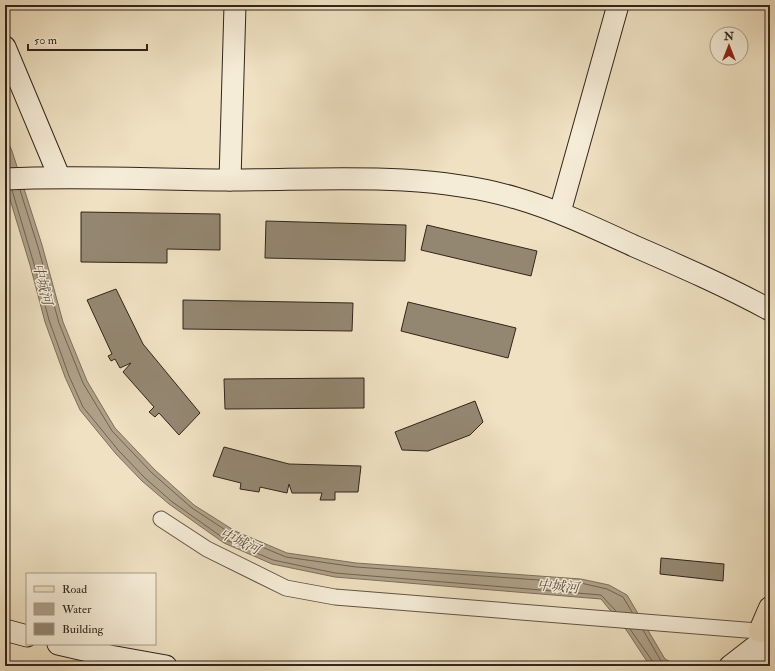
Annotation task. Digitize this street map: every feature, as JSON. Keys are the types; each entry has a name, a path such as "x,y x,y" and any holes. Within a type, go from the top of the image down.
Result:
{"main road":[{"path":"768,635 770,608"}],"street":[{"path":"230,180 235,5"},
{"path":"560,212 618,5"},
{"path":"5,47 58,176"},
{"path":"5,179 58,176 230,180 417,180 515,198 560,212 734,291 770,310"},
{"path":"161,519 207,549 286,588 334,597 683,624 768,635"},
{"path":"5,630 26,636"},
{"path":"730,666 768,635"},
{"path":"761,666 768,635"},
{"path":"62,645 110,656 166,666"}],"water":[{"name":"中城河","path":"5,135 12,151 42,245 63,322 87,381 115,428 155,470 194,505 235,531 287,553 356,563 581,579 609,585 627,595 665,659 678,666 650,666 627,631 601,599 335,577 272,564 224,543 169,504 142,481 116,454 80,410 65,377 45,322 30,265 5,183"}],"building":[{"path":"81,212 220,214 220,250 167,249 167,263 81,262"},
{"path":"266,221 406,225 405,261 265,258"},
{"path":"427,225 537,251 531,276 421,250"},
{"path":"116,289 143,344 200,413 179,435 159,413 155,417 149,412 154,407 123,372 131,363 120,368 115,359 111,361 108,356 112,354 87,300"},
{"path":"183,300 353,303 352,331 183,329"},
{"path":"408,302 516,328 508,358 401,331"},
{"path":"364,378 364,408 225,409 224,379"},
{"path":"475,401 483,422 470,435 428,451 402,450 395,432"},
{"path":"224,447 289,464 361,466 358,492 335,492 335,500 320,500 322,493 292,493 289,484 287,493 260,487 259,492 240,489 241,483 213,476"},
{"path":"661,558 724,564 723,581 660,574"}]}
